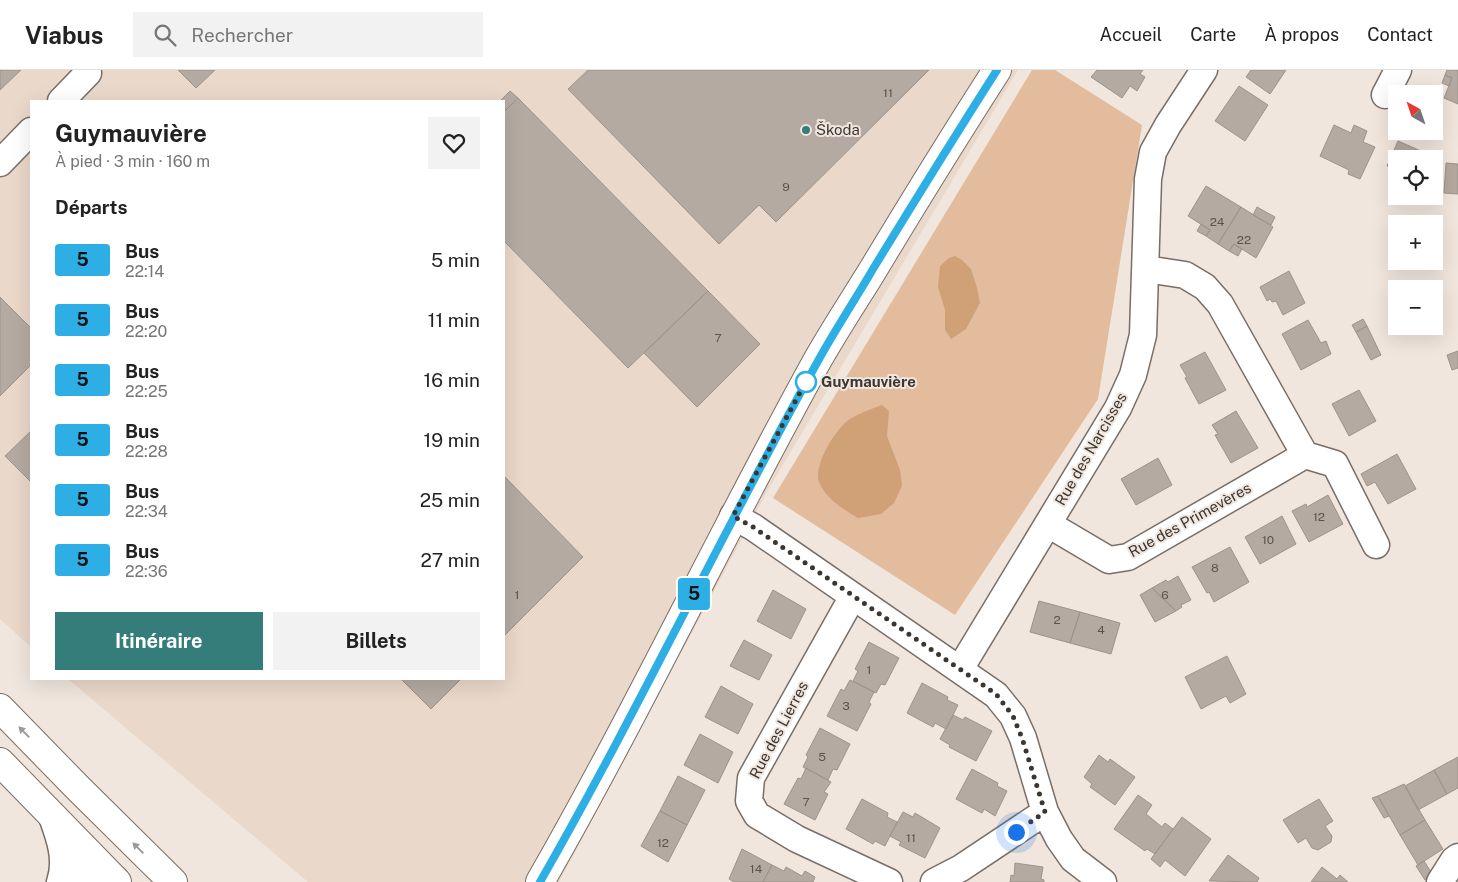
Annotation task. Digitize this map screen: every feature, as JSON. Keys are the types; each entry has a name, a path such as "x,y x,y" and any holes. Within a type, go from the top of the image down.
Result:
{"street":[{"path":"540,882 574,824 638,704 733,516 819,359 997,70"},
{"name":"Rue des Narcisses","path":"960,669 1118,408 1133,375 1142,335 1148,179 1153,152 1204,70"},
{"path":"1385,95 1398,70"},
{"path":"62,100 88,73"},
{"path":"0,163 30,132"},
{"path":"1146,269 1185,275 1205,287 1220,304 1305,455 1335,464 1376,545"},
{"name":"Rue des Primevères","path":"1048,524 1109,560 1128,557 1305,455"},
{"path":"733,516 753,527 996,694 1013,716 1022,738 1045,812 1059,839 1073,859 1103,882"},
{"name":"Rue des Lierres","path":"853,596 750,778 749,801 757,815 797,839 888,882"},
{"path":"0,708 173,882"},
{"path":"0,762 116,881"},
{"path":"934,882 962,868 1045,812"},
{"path":"51,814 60,838 63,857 62,878 93,872 116,881"},
{"path":"1440,882 1458,857"}],"shaded area":[{"path":"0,70 1018,70 768,490 559,882 308,882 69,680 505,680 505,100 30,100 30,646 0,619"},
{"path":"1032,70 1055,70 1142,125 1098,399 955,615 773,498"},
{"path":"955,256 971,269 980,303 966,329 951,339 945,330 945,310 938,287 940,266 949,258"},
{"path":"882,405 889,411 887,436 900,470 902,486 894,503 881,514 858,518 826,494 819,482 819,466 832,438 844,424 858,415"}],"building":[{"path":"0,70 21,70 0,90"},
{"path":"178,70 215,70 196,88"},
{"path":"588,70 929,70 776,222 759,205 719,244 568,89"},
{"path":"1097,70 1143,70 1140,74 1145,77 1137,91 1130,86 1122,98 1091,77"},
{"path":"1251,70 1286,70 1270,94 1246,77"},
{"path":"1447,70 1458,70 1458,104 1444,98 1452,78 1445,75"},
{"path":"1445,75 1452,78 1449,86 1442,83"},
{"path":"1239,86 1268,105 1245,141 1215,121"},
{"path":"510,91 518,98 505,111 505,100 501,100"},
{"path":"518,98 708,291 628,368 505,242 505,111"},
{"path":"1334,125 1351,133 1354,125 1367,131 1363,142 1375,147 1360,179 1348,174 1349,170 1320,156"},
{"path":"1398,141 1419,150 1394,150"},
{"path":"1446,163 1458,164 1458,194 1444,193"},
{"path":"1206,186 1241,207 1218,244 1206,236 1210,230 1188,216"},
{"path":"1241,207 1273,227 1256,258 1234,244 1229,251 1218,244"},
{"path":"1257,207 1275,217 1271,225 1253,215"},
{"path":"1201,224 1210,230 1206,236 1197,231"},
{"path":"1234,244 1242,249 1238,256 1229,251"},
{"path":"1289,271 1305,303 1283,315 1276,301 1272,302 1270,299 1267,301 1260,287"},
{"path":"708,291 760,344 697,407 644,353"},
{"path":"0,297 30,327 30,366 0,396"},
{"path":"1363,319 1367,326 1356,332 1352,325"},
{"path":"1308,320 1321,343 1326,341 1331,354 1301,370 1282,334"},
{"path":"1367,326 1381,355 1371,360 1356,332"},
{"path":"1458,351 1458,368 1452,370 1447,355"},
{"path":"1205,352 1226,390 1199,404 1180,365"},
{"path":"1359,390 1376,421 1349,436 1332,404"},
{"path":"1236,411 1258,448 1231,463 1215,435 1218,434 1212,425"},
{"path":"30,432 30,481 5,456"},
{"path":"1397,454 1416,489 1388,504 1375,482 1367,486 1361,474"},
{"path":"1158,458 1172,485 1136,505 1121,479"},
{"path":"505,477 583,557 505,635"},
{"path":"1328,495 1343,524 1309,542 1292,511 1306,504 1307,507"},
{"path":"1282,516 1296,544 1260,564 1245,537"},
{"path":"1230,547 1249,582 1214,602 1192,567"},
{"path":"1178,576 1191,600 1181,605 1182,607 1176,611 1152,588"},
{"path":"1152,588 1176,611 1155,622 1140,595"},
{"path":"773,590 806,609 791,639 757,621"},
{"path":"1039,601 1080,612 1070,643 1030,632"},
{"path":"1080,612 1120,623 1111,654 1070,643"},
{"path":"744,640 772,655 759,680 730,666"},
{"path":"869,642 899,658 885,685 881,684 876,693 853,681 858,671 855,669"},
{"path":"1227,656 1246,694 1230,703 1226,696 1201,709 1185,677"},
{"path":"402,680 460,680 431,709"},
{"path":"850,680 874,692 869,702 871,704 857,731 827,716 841,689 844,691"},
{"path":"922,683 948,697 947,700 958,705 946,729 935,723 933,727 907,713"},
{"path":"721,686 753,704 738,734 705,717"},
{"path":"953,715 963,720 965,717 992,731 976,761 949,747 950,745 940,739"},
{"path":"820,728 850,744 837,770 833,769 828,780 803,767 808,757 806,755"},
{"path":"700,734 733,752 718,783 684,765"},
{"path":"1099,755 1108,762 1110,759 1135,777 1115,805 1090,787 1092,784 1084,777"},
{"path":"1458,757 1458,788 1447,794 1434,770"},
{"path":"806,768 831,782 824,792 828,794 815,820 784,804 798,778 801,779"},
{"path":"972,769 998,783 997,786 1007,791 995,816 984,809 982,813 956,799"},
{"path":"1434,770 1447,794 1418,810 1405,786"},
{"path":"678,776 705,790 687,825 660,811"},
{"path":"1404,784 1425,820 1400,835 1378,796"},
{"path":"1138,795 1152,805 1146,814 1162,827 1165,823 1173,829 1155,854 1147,849 1145,851 1114,829"},
{"path":"1378,796 1389,816 1384,818 1372,798"},
{"path":"862,799 888,813 887,817 897,822 885,846 875,841 873,844 846,829"},
{"path":"1319,799 1333,821 1325,826 1332,836 1331,842 1318,850 1312,848 1306,838 1298,843 1283,820"},
{"path":"660,811 687,825 668,862 641,846"},
{"path":"903,812 913,817 915,813 940,828 925,858 899,845 901,842 890,836"},
{"path":"1182,817 1211,839 1185,876 1165,860 1160,867 1151,859"},
{"path":"1425,820 1443,849 1418,865 1400,835"},
{"path":"742,849 772,865 763,882 734,882 729,879"},
{"path":"1228,855 1259,878 1257,882 1209,881"},
{"path":"1424,861 1431,872 1425,880 1416,866"},
{"path":"1015,863 1043,867 1041,879 1044,882 1010,882 1011,875 1014,876"},
{"path":"772,865 784,871 786,867 802,876 805,871 815,877 813,882 763,882"},
{"path":"1322,867 1337,879 1340,875 1348,882 1311,882"}],"bus line":[{"name":"5","path":"540,882 574,824 638,704 733,516 819,359 997,70"}],"place":[{"name":"Škoda","path":"806,130"},
{"name":"Guymauvière","path":"806,382"}],"route":[{"path":"806,382 809,376 733,516 746,522 996,694 1013,716 1022,738 1045,812 1016,832"}]}
